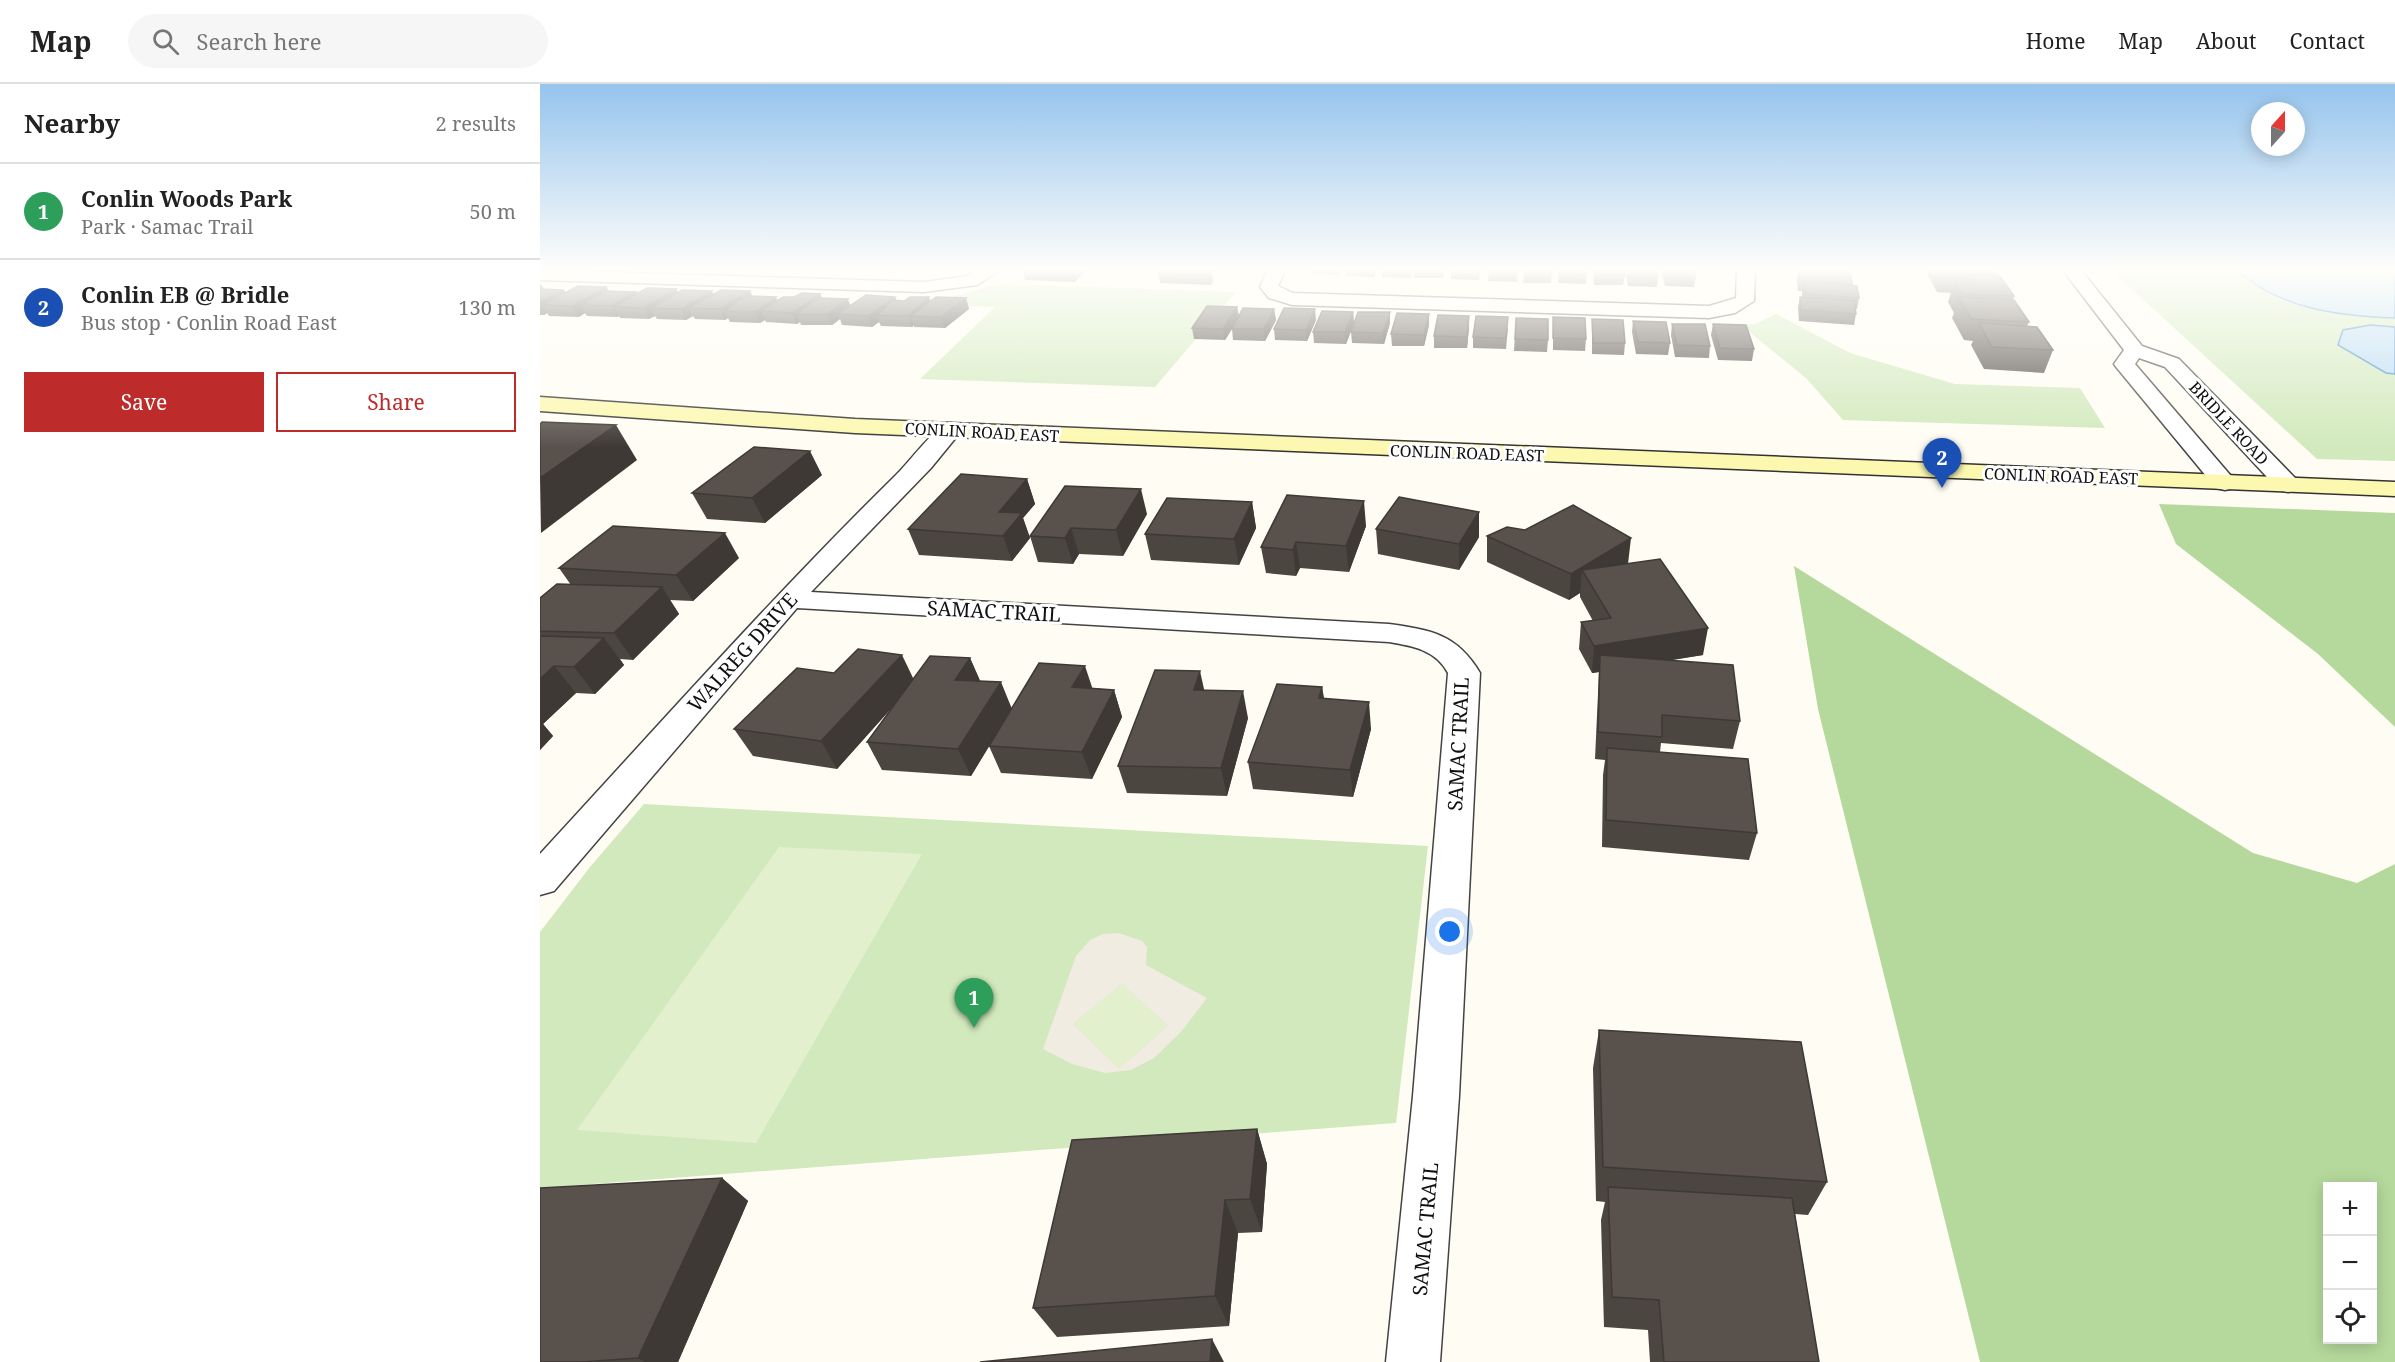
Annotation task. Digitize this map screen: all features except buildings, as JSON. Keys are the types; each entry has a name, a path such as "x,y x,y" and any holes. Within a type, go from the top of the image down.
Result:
{"street":[{"path":"2118,329 2135,350 2124,364 2225,483"},
{"name":"BRIDLE ROAD","path":"2135,350 2172,363 2288,485"},
{"name":"CONLIN ROAD EAST","path":"540,404 855,426 2395,489"},
{"name":"WALREG DRIVE","path":"540,880 789,600 922,463 950,430"},
{"name":"SAMAC TRAIL","path":"789,600 1389,633 1414,637 1442,646 1458,657 1464,673 1464,685 1436,1096 1413,1362"}],"green space":[{"path":"972,329 1205,329 1155,387 920,379"},
{"path":"1745,329 1804,329 1850,353 1955,384 2080,388 2105,428 1843,420 1807,379"},
{"path":"2175,329 2395,329 2395,461 2317,459"},
{"path":"2159,504 2395,513 2395,727 2318,654 2176,544"},
{"path":"1794,566 2253,853 2357,883 2395,864 2395,1362 1980,1362 1818,709"},
{"path":"644,804 1428,846 1396,1123 540,1188 540,932 590,867"},
{"path":"779,847 922,854 756,1143 577,1130"},
{"path":"1122,984 1168,1026 1119,1068 1073,1024"}],"shaded area":[{"path":"1119,933 1142,941 1147,947 1146,965 1207,998 1181,1032 1154,1058 1131,1070 1105,1073 1072,1064 1043,1049 1076,956 1090,940 1103,934","holes":["1122,984 1168,1026 1119,1068 1073,1024"]}],"water":[{"path":"2395,329 2395,374 2386,373 2338,345 2343,330"}],"place":[{"name":"Conlin EB @ Bridle","path":"1942,488"},
{"name":"Conlin Woods Park","path":"974,1028"}]}
